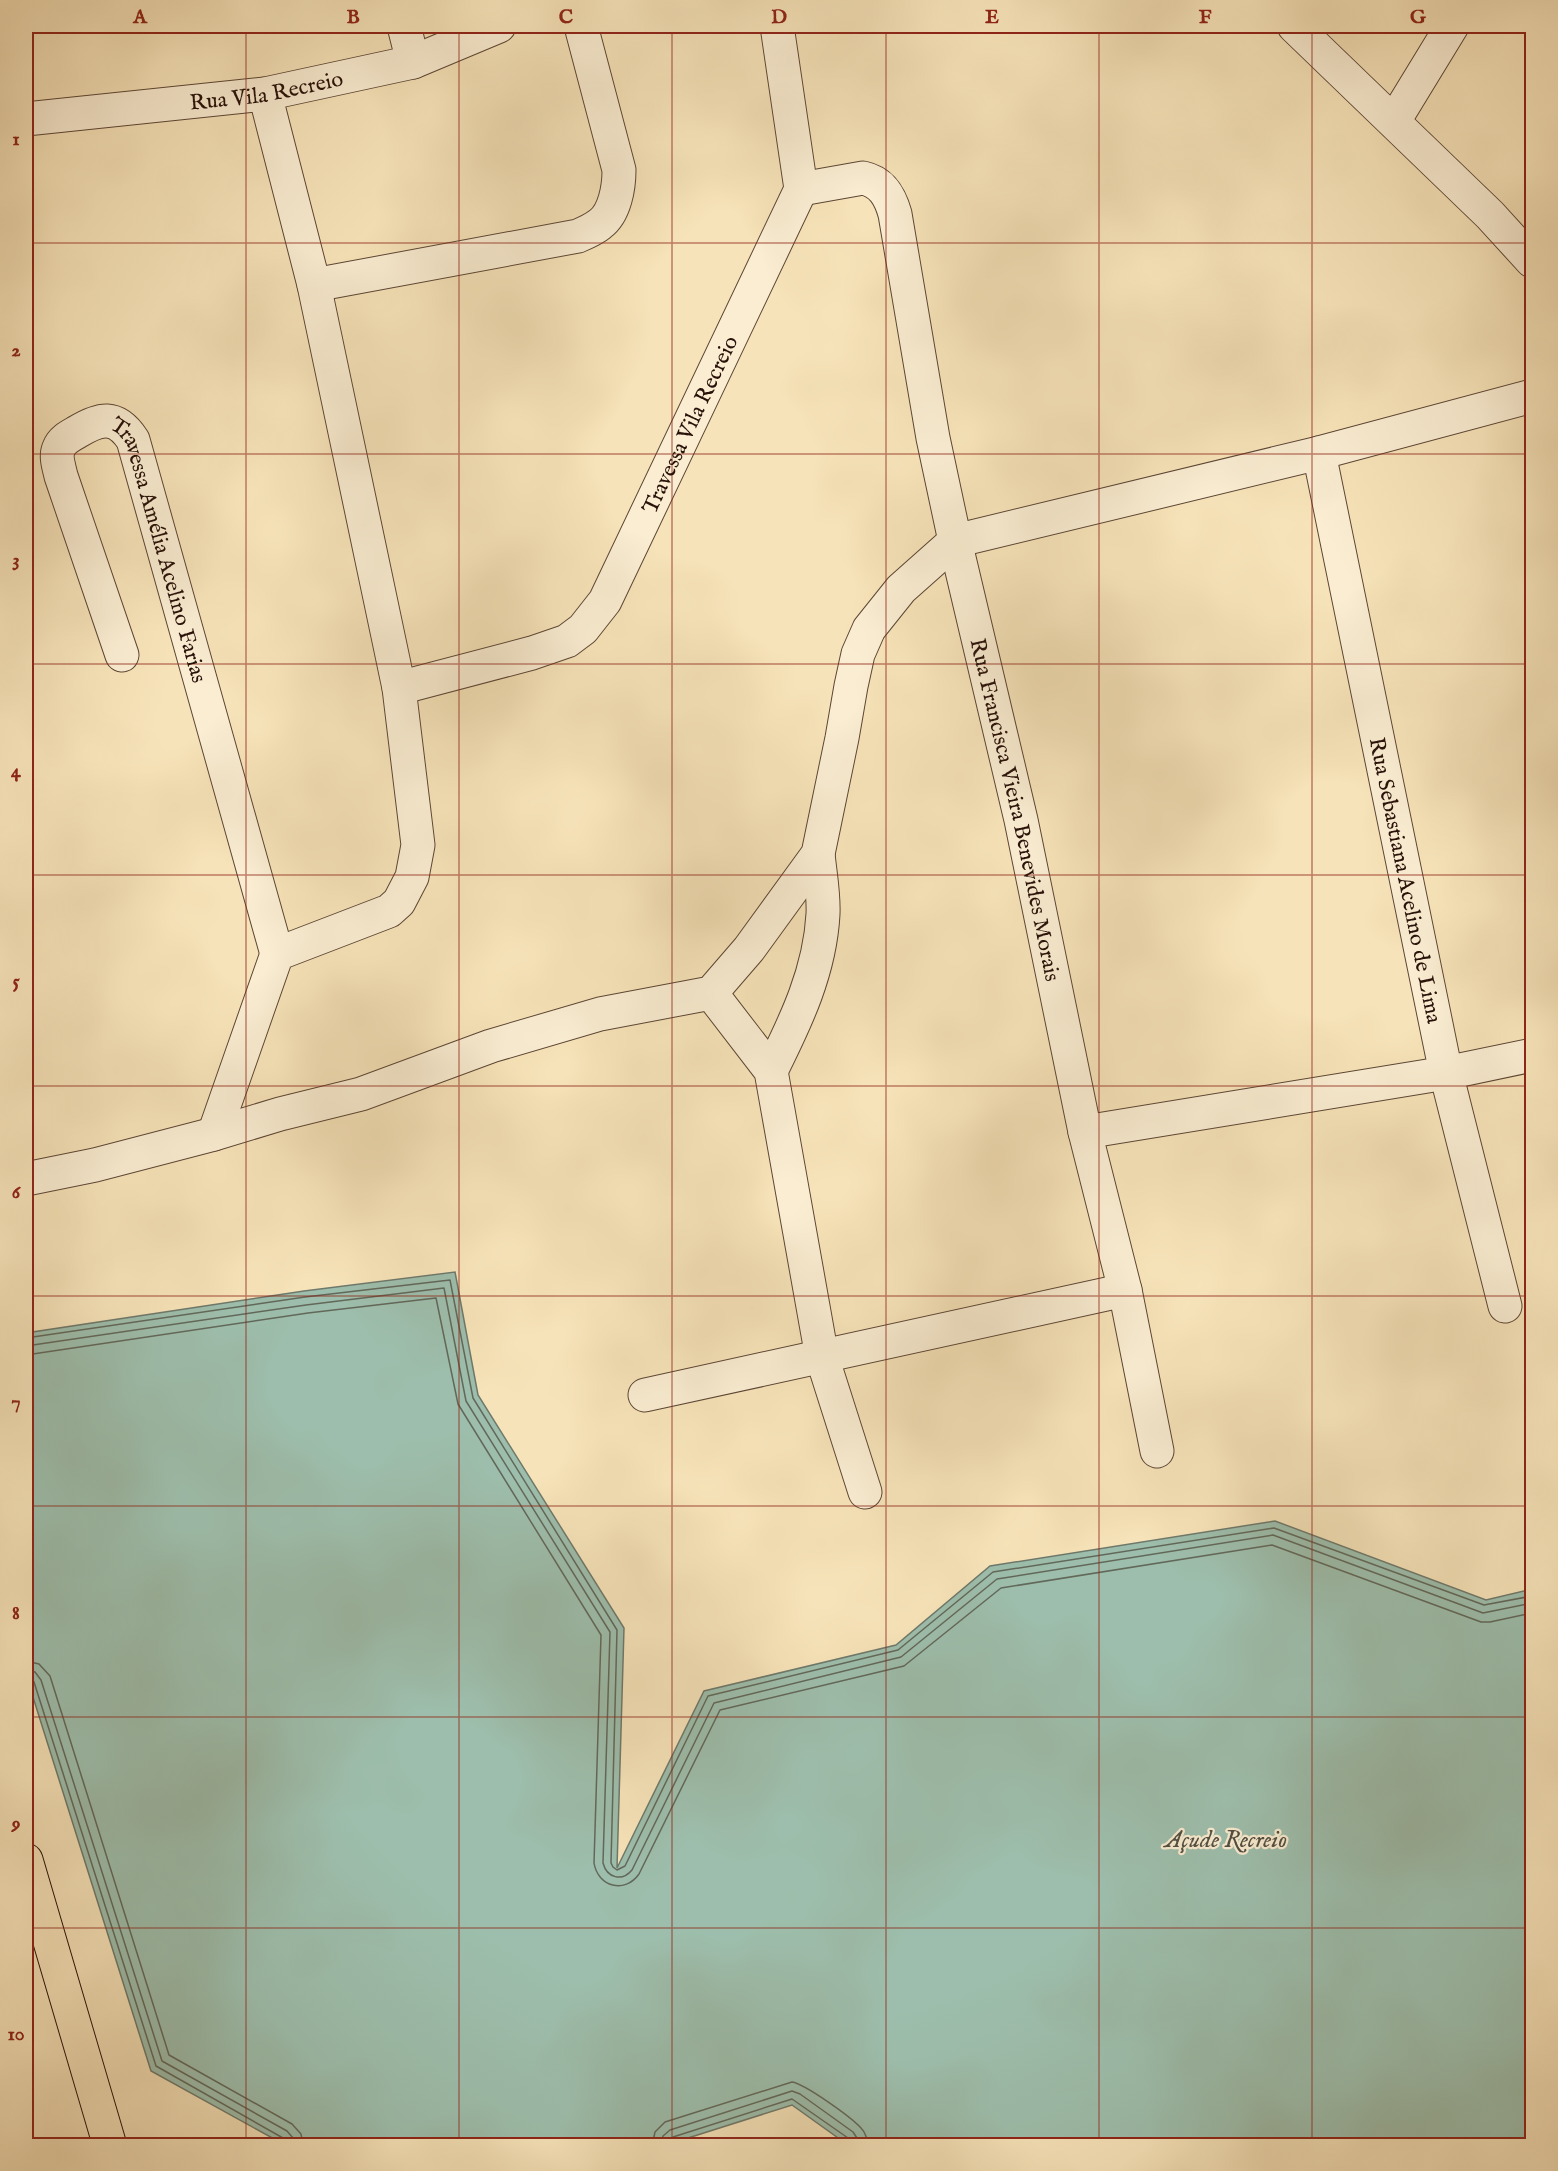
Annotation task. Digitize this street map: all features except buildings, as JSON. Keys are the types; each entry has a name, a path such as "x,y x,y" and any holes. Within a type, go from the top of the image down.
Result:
{"main road":[{"path":"26,1860 110,2145"}],"street":[{"path":"404,26 413,62"},
{"name":"Rua Vila Recreio","path":"26,119 265,94 413,62 499,26"},
{"path":"314,285 578,236 602,224 615,199 619,185 619,170 581,26"},
{"path":"777,26 801,189"},
{"path":"1294,26 1394,121 1533,261"},
{"path":"1394,121 1452,26"},
{"path":"214,1134 277,954 389,911 399,902 412,878 418,845 399,688 314,285 265,94"},
{"name":"Rua Francisca Vieira Benevides Morais","path":"801,189 863,178 872,180 891,199 933,438 1021,820 1085,1132 1125,1290 1157,1451"},
{"name":"Travessa Vila Recreio","path":"399,688 551,648 567,641 595,616 605,601 801,189"},
{"path":"771,1071 794,1024 812,977 819,946 824,912 818,854 858,654 869,629 901,589 955,541 1318,453 1533,396"},
{"name":"Travessa Amélia Acelino Farias","path":"122,655 57,455 64,440 93,422 104,420 122,425 133,440 277,954"},
{"name":"Rua Sebastiana Acelino de Lima","path":"1318,453 1446,1073 1505,1306"},
{"path":"26,1179 95,1165 362,1094 491,1046 600,1014 711,993 749,949 818,854"},
{"path":"711,993 771,1071 822,1357 865,1492"},
{"path":"1085,1132 1446,1073 1533,1055"},
{"path":"645,1395 1125,1290"}],"water":[{"name":"Açude Recreio","path":"455,1272 478,1395 624,1628 617,1868 704,1691 896,1645 990,1566 1275,1521 1486,1600 1532,1589 1532,2145 848,2145 792,2105 666,2145 285,2145 151,2071 26,1675 26,1333 304,1291"}]}
